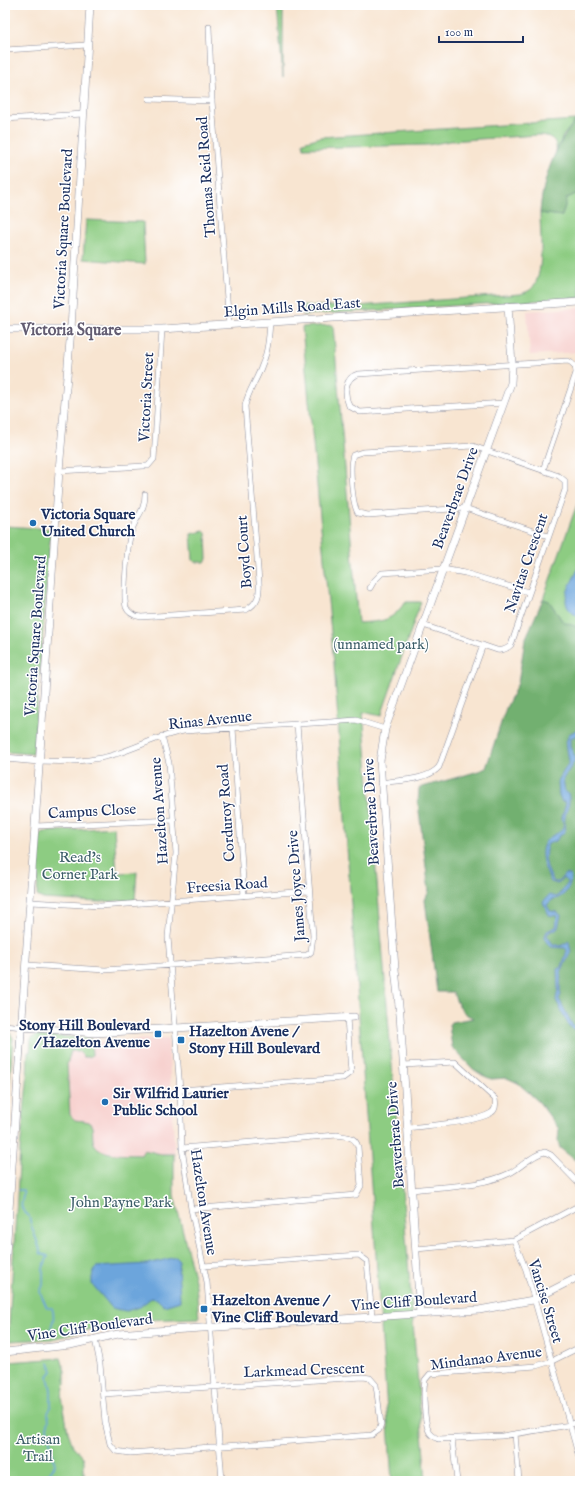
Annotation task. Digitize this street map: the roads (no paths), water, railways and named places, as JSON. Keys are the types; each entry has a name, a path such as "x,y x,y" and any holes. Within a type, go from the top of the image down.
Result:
{"street":[{"name":"Victoria Square Boulevard","path":"5,1269 27,965 39,761 59,471 71,329 90,5"},
{"name":"Thomas Reid Road","path":"209,27 212,101 229,325"},
{"path":"5,50 87,46"},
{"path":"149,99 212,101"},
{"path":"5,119 83,114"},
{"name":"Elgin Mills Road East","path":"5,330 162,329 580,302"},
{"name":"Beaverbrae Drive","path":"420,1314 404,1065 380,783 380,761 386,729 510,383 512,364 508,306"},
{"name":"Boyd Court","path":"145,494 144,509 132,531 130,539 126,588 126,607 128,611 135,616 141,617 246,610 252,606 259,596 259,582 245,406 247,395 262,366 269,337 270,322"},
{"name":"Victoria Street","path":"59,471 148,465 154,459 156,449 162,329"},
{"path":"504,403 360,412 349,406 346,384 350,377 358,374 512,364 571,362 576,369 543,470"},
{"name":"Navitas Crescent","path":"423,624 501,651 511,645 566,483 563,478 543,470 487,449 468,445 362,452 353,455 354,503 358,513 368,515 465,508"},
{"path":"465,508 548,536"},
{"path":"370,588 374,581 382,573 443,569 465,573 528,592"},
{"path":"380,783 426,774 435,771 438,767 483,645"},
{"name":"Rinas Avenue","path":"39,761 77,761 105,758 162,736 184,732 350,719 386,729"},
{"name":"James Joyce Drive","path":"27,965 105,970 307,955 311,952 313,948 297,724"},
{"name":"Corduroy Road","path":"232,728 244,896"},
{"name":"Hazelton Avenue","path":"162,736 170,763 176,853 168,937 176,1028 182,1148 191,1209 198,1238 202,1266 207,1282 222,1481"},
{"path":"5,758 39,761"},
{"name":"Campus Close","path":"36,826 174,820"},
{"name":"Freesia Road","path":"31,902 100,906 308,891"},
{"path":"5,1026 95,1033 350,1018 352,1064 351,1072 343,1078 180,1090"},
{"path":"404,1065 455,1062 495,1099 496,1106 492,1112 476,1118 408,1128"},
{"path":"182,1148 337,1135 353,1138 358,1147 361,1186 356,1195 191,1209"},
{"path":"412,1190 480,1182 496,1178 510,1173 536,1155 544,1152 551,1155 580,1185"},
{"path":"416,1249 514,1240 580,1205"},
{"name":"Vancise Street","path":"514,1240 526,1270 580,1461"},
{"path":"202,1266 359,1255 367,1260 372,1317"},
{"name":"Vine Cliff Boulevard","path":"5,1352 70,1345 118,1334 211,1326 479,1310 534,1300 580,1276"},
{"path":"95,1339 103,1394 105,1422 110,1444 116,1451 130,1453 220,1447"},
{"name":"Mindanao Avenue","path":"452,1439 438,1439 429,1432 424,1394 424,1380 427,1375 536,1366 552,1361 580,1347"},
{"name":"Larkmead Crescent","path":"215,1386 370,1378 376,1385 381,1424 379,1430 372,1435 220,1447"},
{"path":"103,1394 215,1386"},
{"path":"457,1481 452,1439 515,1434 570,1425 580,1420"},
{"path":"515,1434 520,1481"}],"water":[{"path":"580,565 580,617 567,607 566,601 569,587"},
{"path":"580,728 580,733 570,739 570,747 575,756 575,761 563,779 565,792 568,793 569,800 565,818 566,828 557,840 548,844 545,859 547,869 554,882 558,882 565,874 570,875 571,878 565,893 552,900 547,905 550,911 557,912 561,915 558,928 548,933 547,936 553,944 561,946 569,941 571,952 561,972 561,995 559,999 572,1024 580,1030 580,1033 569,1026 556,1000 558,989 557,969 562,967 567,950 565,948 551,947 545,938 547,931 556,927 557,916 549,915 543,902 549,895 557,897 568,883 563,878 558,884 551,882 542,860 542,854 545,843 549,838 558,833 564,827 562,818 566,803 565,801 562,802 559,795 558,781 569,762 566,742 569,734"},
{"path":"176,1257 179,1260 178,1270 180,1301 164,1306 157,1299 151,1298 140,1307 126,1311 112,1308 92,1284 92,1277 96,1267 148,1264"}],"waterway":[{"path":"18,1190 23,1190 21,1206 29,1216 41,1254 48,1256 43,1268 43,1285 40,1292 47,1308 52,1308 53,1312 49,1335"},
{"path":"49,1363 52,1371 48,1376 51,1390 51,1407 48,1413 49,1421 47,1427 55,1465 49,1473 49,1481"}],"place":[{"name":"Victoria Square United Church","path":"33,523"},
{"name":"Stony Hill Boulevard / Hazelton Avenue","path":"158,1034"},
{"name":"Hazelton Avene / Stony Hill Boulevard","path":"181,1040"},
{"name":"Sir Wilfrid Laurier Public School","path":"105,1102"},
{"name":"Hazelton Avenue / Vine Cliff Boulevard","path":"204,1309"}],"district":[{"name":"Victoria Square","path":"71,329"}],"park label":[{"name":"(unnamed park)","path":"381,644"},
{"name":"Read's Corner Park","path":"80,866"},
{"name":"John Payne Park","path":"121,1202"},
{"name":"Artisan Trail","path":"38,1448"}]}
